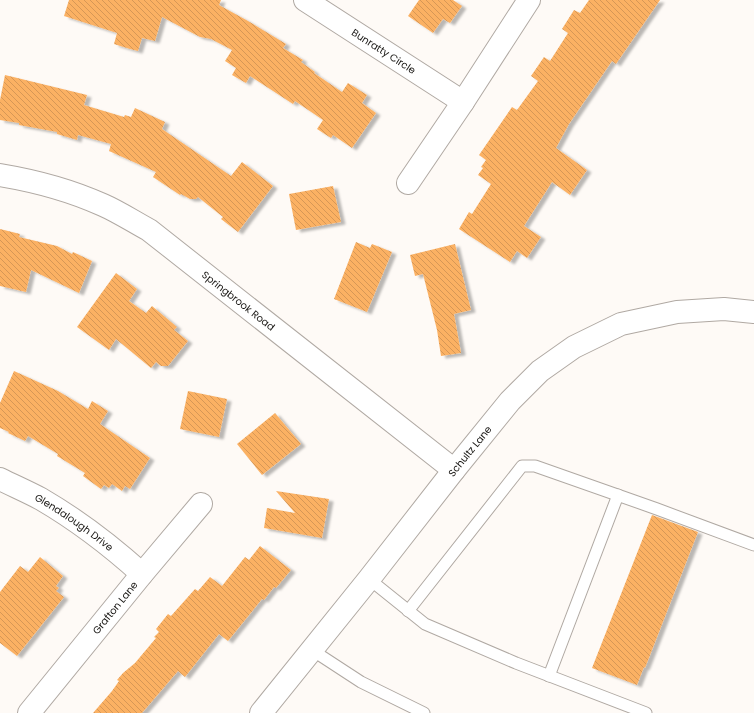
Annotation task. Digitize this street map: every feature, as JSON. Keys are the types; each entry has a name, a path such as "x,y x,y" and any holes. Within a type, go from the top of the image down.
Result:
{"street":[{"name":"Bunratty Circle","path":"304,0 463,102"},
{"path":"408,183 463,102 529,0"},
{"name":"Springbrook Road","path":"0,175 26,179 66,190 104,206 149,230 454,470"},
{"name":"Schultz Lane","path":"261,713 369,579 454,470 515,396 540,371 574,347 620,324 676,312 724,309 754,312"},
{"name":"Glendalough Drive","path":"0,479 41,499 82,525 126,559 142,574"},
{"name":"Grafton Lane","path":"29,713 201,504"}],"lane":[{"path":"408,611 522,466 535,466 754,545"},
{"path":"549,676 618,495"},
{"path":"369,579 425,624 549,676 646,713"},
{"path":"312,650 361,682 418,712"}],"building":[{"path":"69,0 221,0 219,5 286,44 283,48 303,60 301,62 315,72 314,73 342,92 348,83 367,95 362,103 376,113 352,148 333,135 331,138 317,129 323,120 295,101 293,104 250,76 246,83 232,75 236,68 225,61 232,50 211,39 200,37 162,17 155,41 142,38 138,51 130,49 114,44 117,33 64,16"},
{"path":"419,0 453,0 462,6 450,23 443,19 433,33 408,16"},
{"path":"589,0 660,0 616,64 612,61 569,124 556,148 587,170 570,195 552,182 524,226 541,237 527,258 517,251 510,262 459,229 469,212 472,214 491,184 478,175 486,160 479,155 512,107 517,110 538,81 531,76 544,57 550,61 568,33 562,29 574,10 580,13"},
{"path":"5,75 87,95 84,105 124,117 125,115 131,117 135,108 165,122 162,129 231,176 242,162 273,186 238,232 221,219 223,217 198,197 196,199 190,199 181,194 180,195 153,177 156,172 109,151 111,144 78,135 77,140 57,134 57,132 0,120 0,100"},
{"path":"333,186 341,222 296,230 289,194"},
{"path":"0,229 20,234 19,237 57,246 72,254 73,252 92,261 79,293 31,270 26,292 0,286"},
{"path":"356,242 370,248 372,244 392,252 367,312 334,299"},
{"path":"455,244 471,310 454,314 461,353 441,356 437,330 423,274 415,276 410,255"},
{"path":"116,273 137,289 129,301 146,313 152,306 177,327 174,330 188,341 168,366 161,366 156,362 151,368 116,339 109,350 77,327"},
{"path":"14,371 58,391 88,409 92,401 108,411 100,424 150,458 130,489 125,486 122,491 112,484 109,488 104,485 101,489 83,476 85,473 57,456 58,454 28,436 25,441 0,428 0,403"},
{"path":"188,391 227,399 219,437 180,429"},
{"path":"275,413 301,444 262,475 237,444"},
{"path":"276,491 329,499 322,538 264,528 267,508 295,513"},
{"path":"652,515 698,532 637,685 592,668"},
{"path":"260,546 291,570 276,588 274,587 264,600 262,599 228,641 219,634 185,677 178,671 142,713 93,713 112,691 119,681 117,680 135,663 156,638 154,637 159,632 156,629 168,614 171,616 195,589 198,591 210,577 222,586 245,557 249,560"},
{"path":"40,557 63,576 56,586 59,588 56,591 64,597 17,656 0,643 0,592 20,566 28,572"}]}
